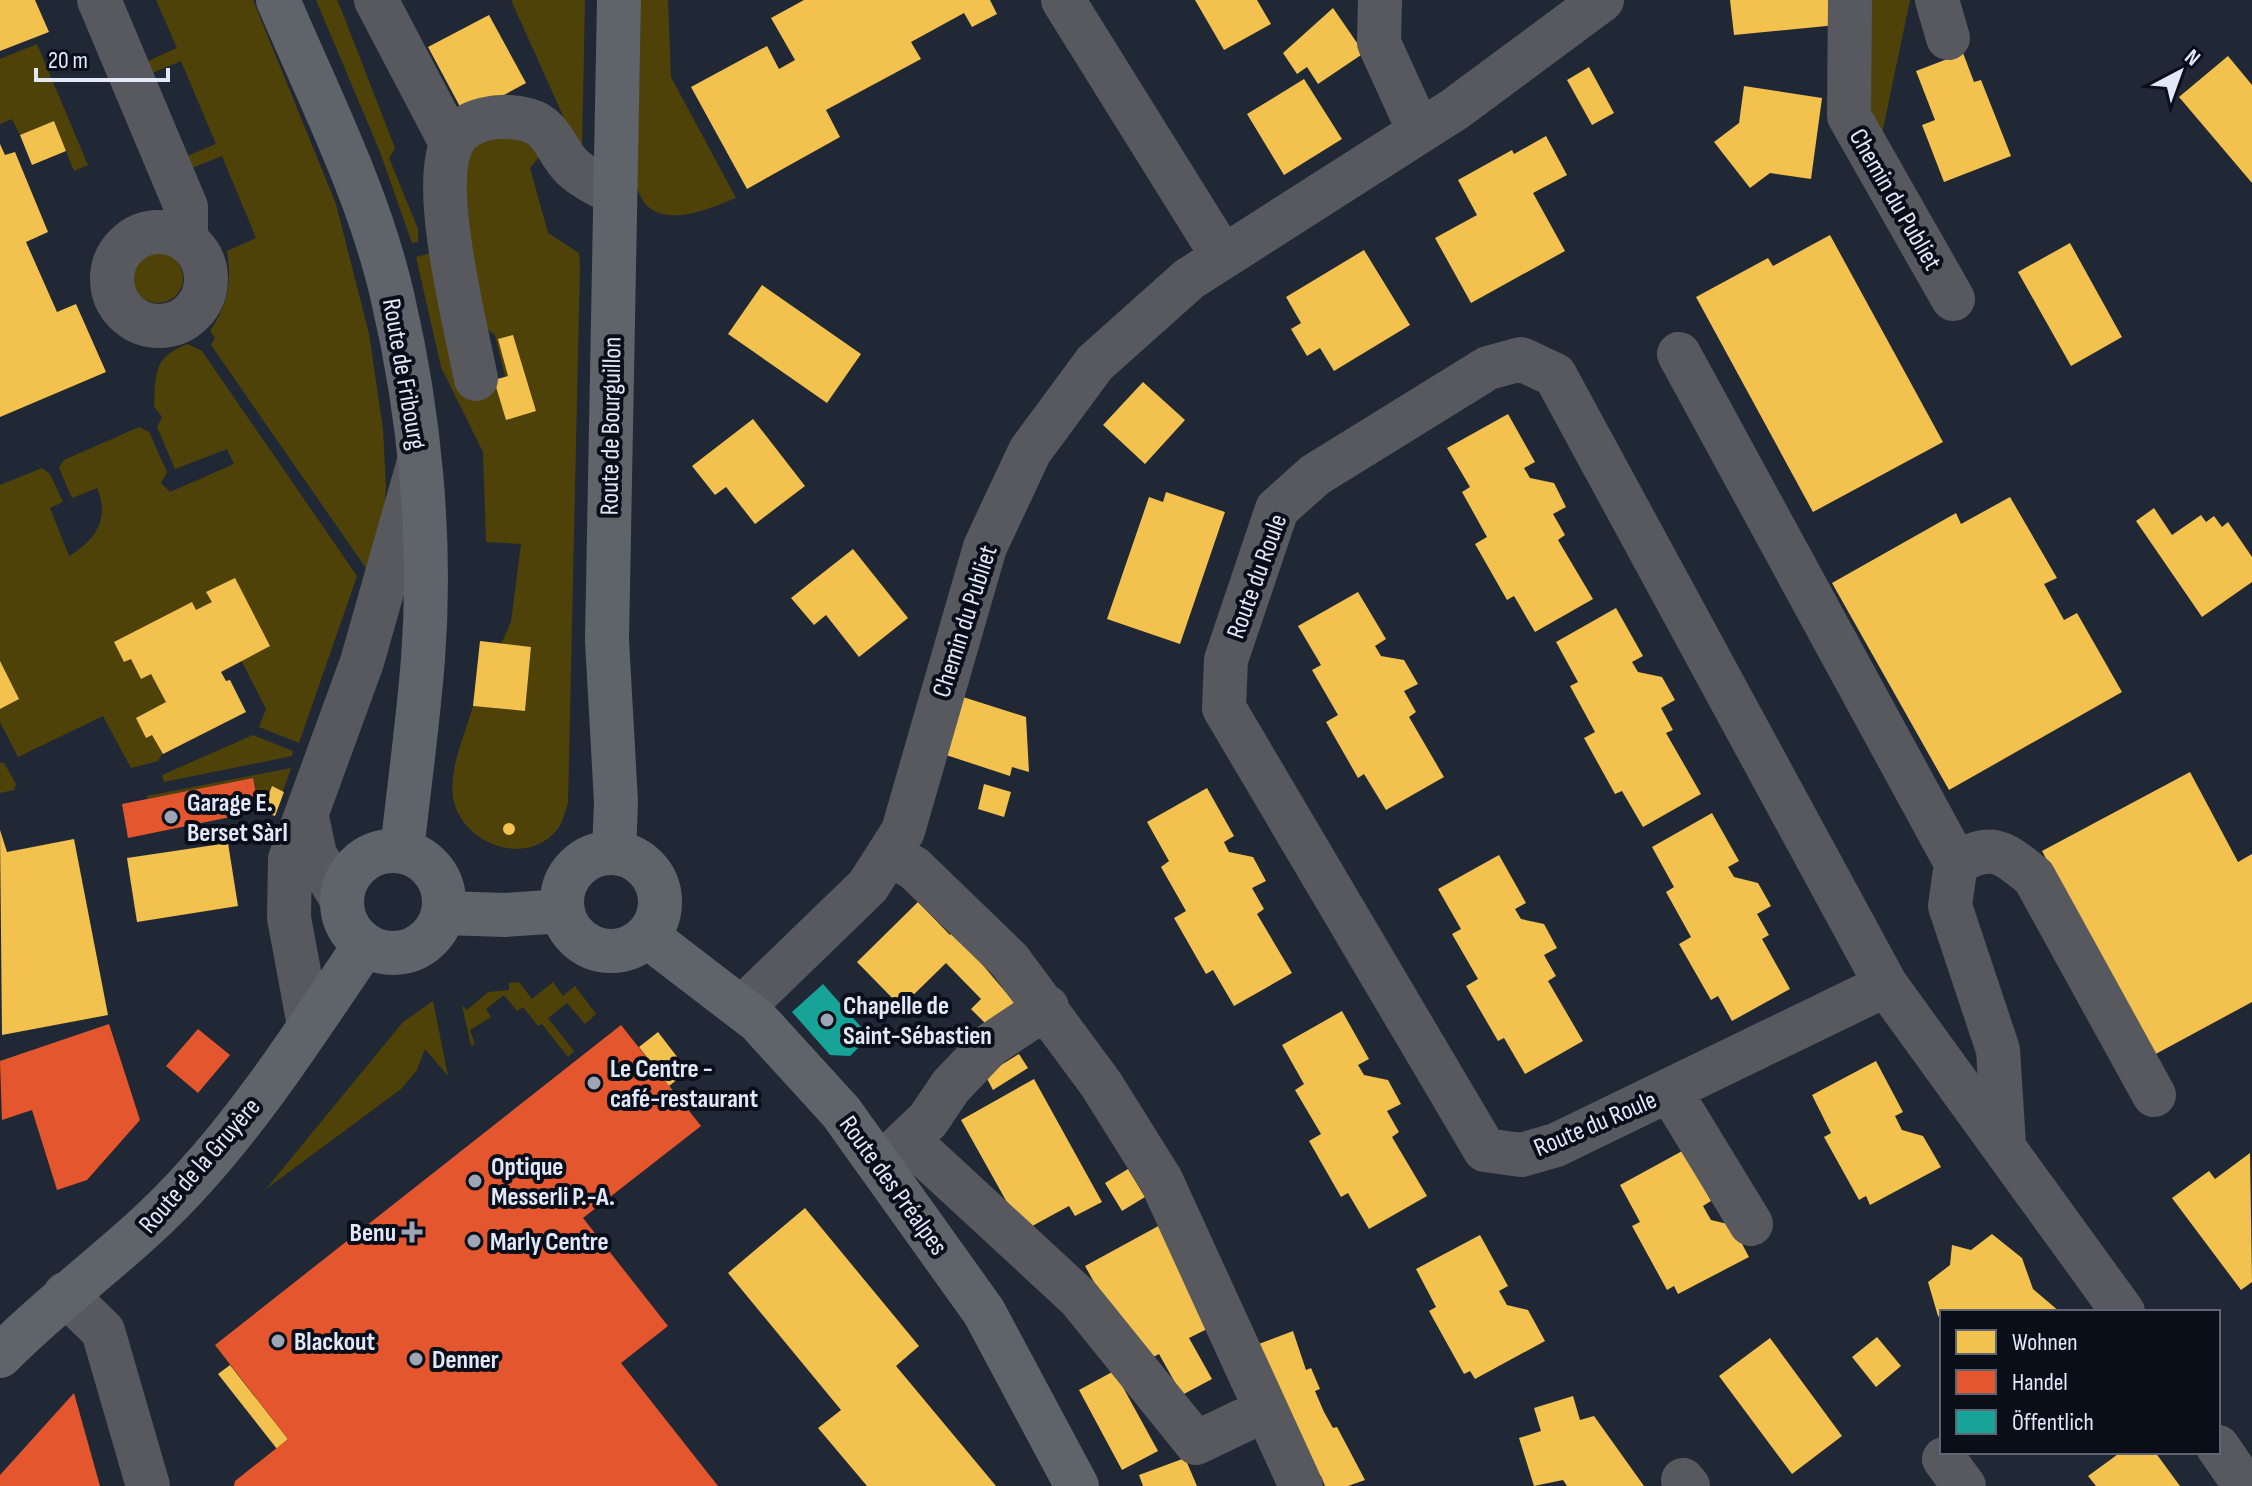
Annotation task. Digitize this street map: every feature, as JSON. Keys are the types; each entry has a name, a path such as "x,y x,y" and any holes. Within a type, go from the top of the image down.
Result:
{"main road":[{"name":"Route de Fribourg","path":"278,0 367,213 393,298 420,459 425,522 424,628 402,851"},
{"name":"Route de Bourguillon","path":"614,853 616,802 607,640 619,0"},
{"path":"402,851 424,860 439,878 444,913 430,937 406,952 391,954 365,945 347,924 341,898 349,875 367,857 378,852 402,851"},
{"path":"600,853 614,853 644,864 659,892 656,923 635,946 604,952 576,938 562,911 562,896 574,869 600,853"},
{"path":"444,913 505,915 562,911"},
{"name":"Route des Préalpes","path":"647,936 742,1008 895,1152 1077,1486"},
{"name":"Route de la Gruyère","path":"6,1339 128,1245 193,1180 244,1119 365,945"}],"street":[{"path":"99,0 186,207 186,239"},
{"path":"376,0 451,143"},
{"path":"1063,0 1223,257"},
{"path":"1380,0 1379,43 1419,131"},
{"name":"Chemin du Publiet","path":"742,1008 868,886 903,831 985,547 1030,451 1095,363 1189,279 1455,109 1602,0"},
{"name":"Chemin du Publiet","path":"1850,0 1849,116 1953,299"},
{"path":"476,379 449,241 445,188 451,143 465,127 495,116 529,120 551,133 570,165 587,180 614,193"},
{"path":"1679,354 1956,863 1950,906 1998,1050 2004,1145"},
{"name":"Route du Roule","path":"1886,985 1556,1145 1521,1155 1485,1150 1224,708 1226,660 1277,509 1315,475 1488,368 1521,359 1555,375 1886,985 2122,1310"},
{"path":"309,1025 289,918 290,859 381,605 420,459"},
{"path":"307,817 315,855 341,898"},
{"path":"1956,863 1979,850 2006,853 2034,877 2154,1095"},
{"path":"889,854 914,868 1010,961 1101,1084 1161,1180 1301,1486"},
{"path":"1047,1007 990,1045 895,1152 1079,1298 1196,1443 1265,1410"},
{"path":"1670,1091 1751,1224"},
{"path":"65,1294 103,1331 148,1486"},
{"path":"2220,1450 2245,1486"}],"shaded area":[{"path":"156,0 253,0 336,204 369,334 383,429 386,487 382,529 370,574 211,345 215,338 210,331 227,293 227,251 256,238 222,156 192,168 187,156 216,144 181,61 152,73 148,61 177,48"},
{"path":"316,0 337,0 341,9 395,148 389,158 418,229 418,242 412,243 380,152"},
{"path":"511,0 585,0 582,147 574,140"},
{"path":"641,0 668,0 671,77 736,198 694,213 666,215 654,211 644,202 637,188"},
{"path":"1865,0 1910,0 1879,148 1863,110"},
{"path":"37,44 88,165 74,171 54,121 20,135 12,119 0,124 0,59"},
{"path":"513,129 543,152 530,168 548,233 579,253 580,263 568,803 558,828 543,842 529,848 513,849 498,846 470,829 460,817 452,790 455,766 473,706 525,711 531,647 501,644 511,622 521,544 486,542 483,452 441,367 416,257 439,251 458,376 507,384 495,335 476,321 465,165 479,135"},
{"path":"158,253 176,260 183,278 176,296 158,303 140,296 133,278 140,260"},
{"path":"187,344 202,351 357,576 299,743 259,727 266,709 238,654 208,674 158,761 131,768 103,716 18,757 0,722 0,485 42,468 50,474 63,502 50,508 69,556 93,535 102,509 97,488 72,498 59,468 64,460 139,427 149,432 167,472 161,483 170,492 234,464 227,449 175,469 157,427 162,417 154,406 158,368 168,355"},
{"path":"253,735 293,751 292,756 164,782 162,775"},
{"path":"0,763 4,763 16,784 14,790 0,793"},
{"path":"291,768 283,791 271,787 262,811 253,778 148,799 147,796"},
{"path":"519,982 532,999 553,982 563,996 575,986 596,1014 585,1024 567,1003 548,1018 574,1051 568,1057 542,1024 538,1026 523,1007 517,1011 504,995 486,1009 491,1017 470,1030 475,1044 471,1046 462,1005 467,1010 488,992 509,990 509,983"},
{"path":"433,1001 448,1076 425,1049 417,1070 401,1089 266,1189 403,1022"}],"building: Wohnen":[{"path":"0,0 35,0 49,32 0,51"},
{"path":"804,0 990,0 997,14 972,27 964,13 911,42 921,59 826,110 840,137 747,189 691,87 767,46 779,69 795,60 771,18"},
{"path":"1195,0 1257,0 1271,24 1224,50"},
{"path":"1730,0 1835,0 1837,25 1734,35"},
{"path":"1333,8 1364,53 1318,84 1307,67 1297,74 1283,53"},
{"path":"489,15 526,83 465,116 428,47"},
{"path":"1963,53 1974,82 1981,80 2011,156 1944,182 1922,125 1935,120 1916,71"},
{"path":"2228,56 2252,85 2252,183 2179,97"},
{"path":"1589,67 1614,113 1592,125 1567,80"},
{"path":"1304,79 1342,139 1284,175 1247,114"},
{"path":"1744,86 1822,98 1811,179 1770,173 1750,188 1714,142 1739,123"},
{"path":"54,121 66,151 32,165 20,135"},
{"path":"1546,136 1567,175 1533,193 1565,251 1471,303 1435,238 1477,215 1458,180 1512,150 1514,154"},
{"path":"0,144 5,155 15,152 48,232 26,242 57,312 76,304 106,372 0,417"},
{"path":"1830,235 1943,442 1813,512 1696,297 1768,258 1773,266"},
{"path":"2070,243 2122,337 2071,366 2018,272"},
{"path":"1364,250 1410,325 1334,371 1320,348 1307,356 1291,329 1301,323 1286,297"},
{"path":"762,285 861,354 827,403 728,334"},
{"path":"513,335 536,411 506,420 494,380 508,376 498,339"},
{"path":"1143,382 1185,420 1145,464 1103,425"},
{"path":"1508,414 1535,462 1524,468 1530,478 1554,483 1566,507 1553,514 1565,535 1558,540 1593,599 1535,632 1514,596 1507,600 1475,544 1487,537 1462,492 1470,487 1447,448"},
{"path":"753,419 805,486 755,524 726,487 715,495 692,466"},
{"path":"1166,492 1225,512 1180,644 1107,619 1149,497 1163,502"},
{"path":"2010,497 2057,578 2044,584 2064,620 2077,613 2122,692 1949,790 1832,583 1956,513 1961,524"},
{"path":"2154,508 2172,535 2201,515 2206,522 2214,516 2222,527 2228,522 2252,557 2252,582 2202,617 2136,521"},
{"path":"853,549 908,618 859,657 826,615 814,625 791,598"},
{"path":"235,578 270,646 221,672 226,681 230,680 246,712 163,754 152,735 146,738 136,718 166,702 151,674 141,679 131,659 124,662 114,642 192,602 196,610 212,602 206,592"},
{"path":"1358,592 1386,639 1375,646 1381,656 1404,660 1418,684 1404,691 1416,712 1409,717 1444,777 1386,810 1364,774 1358,778 1326,722 1338,715 1312,670 1321,665 1298,626"},
{"path":"1616,608 1643,656 1632,662 1638,672 1662,677 1675,700 1661,708 1673,730 1666,733 1701,794 1643,827 1622,791 1615,794 1584,738 1595,732 1570,686 1578,682 1556,642"},
{"path":"480,641 531,647 525,711 473,706"},
{"path":"0,661 19,699 0,709"},
{"path":"963,697 1026,717 1029,772 1012,767 1010,776 946,755"},
{"path":"2190,772 2238,862 2252,854 2252,1002 2152,1056 2042,851"},
{"path":"984,784 1011,792 1004,817 978,809"},
{"path":"272,786 284,792 275,816 262,811"},
{"path":"1207,788 1234,836 1224,842 1229,852 1253,857 1266,881 1252,888 1264,909 1257,914 1292,973 1234,1006 1213,970 1206,974 1174,918 1186,911 1161,867 1169,861 1147,822"},
{"path":"1712,813 1739,861 1728,867 1734,877 1758,883 1771,906 1757,914 1769,935 1762,939 1790,989 1732,1021 1718,996 1711,1000 1679,944 1691,937 1666,892 1674,887 1652,847"},
{"path":"504,824 514,824 514,834 504,834"},
{"path":"0,830 7,852 74,839 108,1015 2,1035"},
{"path":"228,843 238,906 137,922 127,858"},
{"path":"1499,855 1526,903 1515,909 1521,919 1544,924 1557,948 1544,955 1556,976 1548,981 1583,1041 1525,1074 1504,1038 1498,1041 1466,986 1478,979 1452,934 1461,929 1438,889"},
{"path":"918,902 950,935 954,931 1019,1008 994,1032 971,1009 981,999 946,963 901,1007 857,962"},
{"path":"1342,1011 1369,1059 1358,1065 1364,1075 1388,1080 1401,1104 1387,1111 1399,1132 1392,1137 1427,1196 1369,1229 1348,1193 1341,1197 1309,1141 1321,1134 1295,1090 1304,1084 1282,1045"},
{"path":"658,1032 688,1071 669,1086 639,1047"},
{"path":"1019,1054 1028,1068 993,1090 985,1075"},
{"path":"1876,1061 1903,1112 1895,1116 1902,1130 1923,1136 1941,1167 1870,1205 1866,1196 1859,1200 1824,1137 1831,1133 1812,1095"},
{"path":"1034,1079 1102,1202 1075,1216 1069,1206 1023,1231 961,1120"},
{"path":"1684,1150 1711,1201 1703,1206 1711,1220 1732,1225 1749,1257 1678,1294 1674,1286 1667,1290 1632,1226 1640,1222 1620,1185"},
{"path":"2250,1153 2252,1282 2241,1290 2172,1198 2209,1171 2215,1179"},
{"path":"1128,1169 1145,1197 1122,1211 1105,1183"},
{"path":"805,1208 919,1346 896,1366 996,1486 867,1486 818,1428 841,1410 728,1273"},
{"path":"1162,1224 1217,1324 1189,1338 1212,1379 1182,1395 1159,1354 1140,1364 1085,1266"},
{"path":"1992,1234 2022,1258 2033,1289 2058,1310 1940,1310 1940,1318 1928,1282 1950,1265 1952,1245 1971,1250"},
{"path":"1480,1235 1508,1286 1499,1291 1507,1305 1528,1310 1545,1341 1475,1379 1470,1371 1464,1374 1429,1311 1436,1307 1416,1269"},
{"path":"1293,1331 1306,1370 1311,1368 1320,1389 1315,1391 1324,1412 1333,1428 1337,1427 1365,1480 1348,1486 1325,1486 1321,1476 1318,1476 1256,1345"},
{"path":"1877,1337 1901,1366 1876,1387 1852,1357"},
{"path":"1770,1338 1842,1436 1792,1474 1719,1376"},
{"path":"230,1365 288,1439 277,1449 218,1374"},
{"path":"1114,1371 1158,1451 1122,1470 1079,1390"},
{"path":"1573,1396 1580,1420 1594,1416 1644,1486 1567,1486 1563,1480 1534,1486 1519,1438 1541,1431 1534,1408"},
{"path":"2118,1454 2156,1454 2180,1486 2096,1486 2088,1476"},
{"path":"1185,1458 1197,1486 1143,1486 1139,1475"}],"building: Handel":[{"path":"253,778 260,811 128,838 122,804"},
{"path":"109,1024 140,1120 87,1180 57,1190 32,1110 2,1120 0,1061"},
{"name":"Marly Centre","path":"621,1025 701,1126 583,1218 668,1326 621,1363 718,1486 234,1486 235,1481 288,1439 215,1345"},
{"path":"198,1029 230,1055 198,1093 166,1066"},
{"path":"74,1393 100,1486 0,1486 0,1475"}],"building: Öffentlich":[{"name":"Chapelle de Saint-Sébastien","path":"823,984 862,1028 860,1046 850,1056 830,1055 792,1012"}],"place":[{"name":"Garage E. Berset Sàrl","path":"171,817"},
{"name":"Chapelle de Saint-Sébastien","path":"827,1020"},
{"name":"Le Centre - café-restaurant","path":"594,1083"},
{"name":"Optique Messerli P.-A.","path":"475,1181"},
{"name":"Benu","path":"412,1232"},
{"name":"Marly Centre","path":"474,1241"},
{"name":"Blackout","path":"278,1341"},
{"name":"Denner","path":"416,1359"}]}
